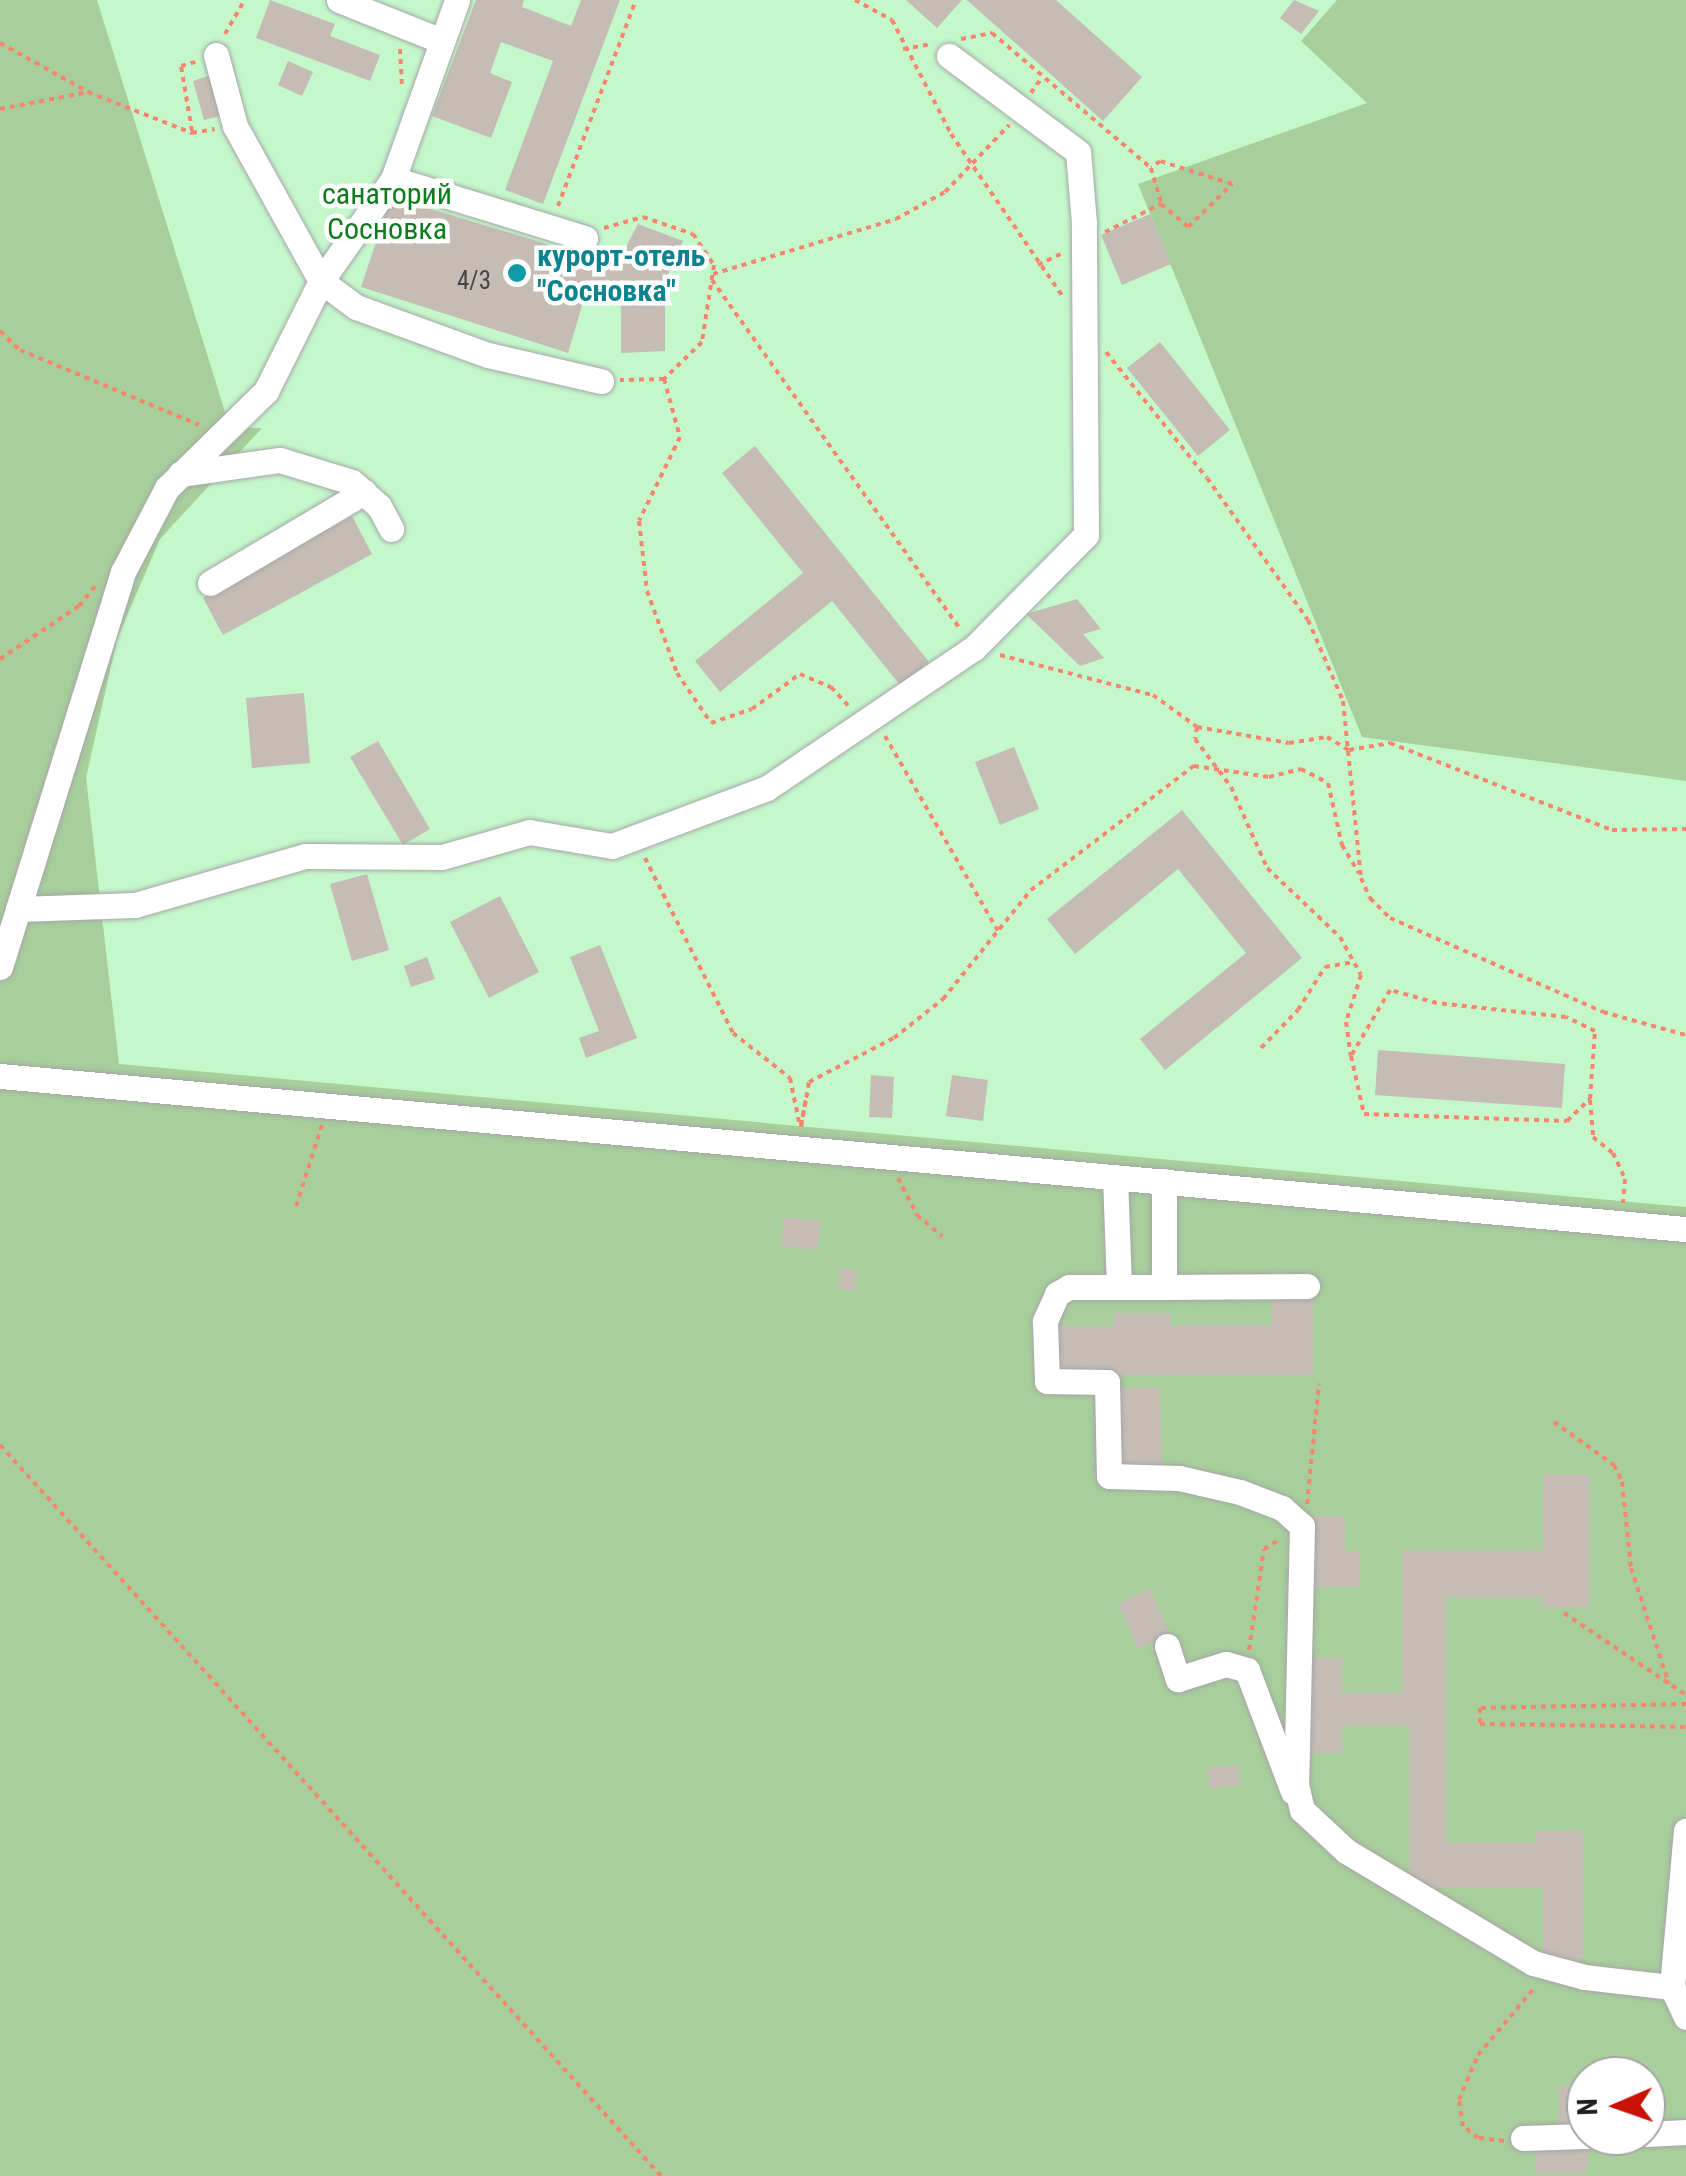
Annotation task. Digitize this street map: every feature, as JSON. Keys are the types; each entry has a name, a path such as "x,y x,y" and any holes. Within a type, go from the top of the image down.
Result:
{"street":[{"path":"339,0 442,42"},
{"path":"0,968 122,572 180,474 218,433 266,392 321,281 392,178 457,0"},
{"path":"216,55 235,126 321,281 356,306 488,356 600,381"},
{"path":"18,909 135,905 305,856 416,860 480,850 529,832 612,846 768,788 974,648 1086,535 1084,243 1078,152 949,56"},
{"path":"392,178 584,238"},
{"path":"180,474 280,460 352,482 364,492 391,530"},
{"path":"210,582 364,492"},
{"path":"0,1076 321,1105 799,1140 886,1156 1686,1229"},
{"path":"1115,1177 1119,1287"},
{"path":"1164,1181 1164,1287"},
{"path":"1302,1810 1296,1784 1302,1526 1282,1508 1240,1492 1179,1478 1109,1476 1107,1382 1047,1382 1045,1321 1057,1294 1069,1287 1307,1286"},
{"path":"1166,1646 1178,1680 1226,1664 1247,1670 1302,1810 1346,1852 1546,1967 1679,1988"},
{"path":"1686,1831 1679,1988 1686,2016"},
{"path":"1524,2138 1566,2137"}],"path":[{"path":"192,133 181,66 216,55 245,0"},
{"path":"550,228 636,0"},
{"path":"855,0 892,20 951,134 976,164 1038,265 1207,478 1308,620 1343,701 1361,878"},
{"path":"397,24 402,89"},
{"path":"0,43 88,92 192,133 235,126"},
{"path":"1042,77 1150,168 1161,204 1188,227 1232,184 1173,163 1160,161 1150,168"},
{"path":"0,109 88,92"},
{"path":"712,277 896,220 945,192 1001,136"},
{"path":"1038,265 1161,204"},
{"path":"584,238 643,217 693,234 714,265 702,342 664,379 600,381"},
{"path":"712,277 974,648 1154,695 1197,726 1289,743 1327,737 1348,750 1390,742 1612,830 1686,829"},
{"path":"0,331 20,350 218,433"},
{"path":"664,379 680,437 639,521 647,591 677,673 711,723 752,709 800,674 830,686 870,721 998,931"},
{"path":"0,659 79,606 90,589 122,572"},
{"path":"1197,726 1195,739 1218,767 1264,850 1267,868 1340,937 1360,975 1346,1022 1364,1114 1567,1121 1590,1098"},
{"path":"799,1140 808,1082 894,1038 943,999 1031,890 1108,836 1194,766 1268,778 1301,769 1328,783 1342,845 1390,918 1603,1012 1686,1035"},
{"path":"636,836 733,1033 790,1078 799,1140"},
{"path":"1261,1048 1298,1010 1325,967 1354,962"},
{"path":"1351,1056 1390,990 1437,1003 1507,1006 1566,1017 1596,1031 1590,1098 1593,1137 1613,1153 1625,1179 1621,1223"},
{"path":"799,1140 806,1093"},
{"path":"296,1206 320,1141 321,1105"},
{"path":"886,1156 917,1215 942,1236"},
{"path":"1247,1670 1264,1550 1302,1526 1312,1484 1319,1384"},
{"path":"1554,1422 1614,1465 1622,1482 1631,1568 1670,1684"},
{"path":"0,1444 661,2176"},
{"path":"1564,1613 1686,1696"},
{"path":"1686,1704 1480,1708 1480,1724 1686,1727"},
{"path":"1524,2138 1478,2138 1462,2126 1459,2100 1478,2055 1517,2015 1546,1967"}],"green space":[{"name":"санаторий Сосновка","path":"0,0 1686,0 1686,2176 0,2176"},
{"name":"санаторий Сосновка","path":"97,0 1337,0 1301,41 1367,103 1138,184 1362,737 1686,781 1686,1207 119,1064 86,778 117,639 160,539 262,428 230,428"}],"building":[{"path":"270,0 335,24 330,36 380,55 370,81 256,38"},
{"path":"476,0 524,0 522,7 571,26 581,0 620,0 543,204 505,190 553,61 501,42 490,73 512,82 491,138 432,116"},
{"path":"906,0 962,0 937,28"},
{"path":"967,0 1056,0 1142,77 1103,121"},
{"path":"1294,0 1319,11 1301,34 1280,18"},
{"path":"288,61 313,72 302,96 278,85"},
{"path":"211,75 223,115 204,120 193,81"},
{"name":"курорт-отель \"Сосновка\"","path":"391,197 616,265 638,224 683,241 665,281 665,351 621,353 621,291 589,282 568,353 361,287"},
{"path":"1150,214 1171,264 1122,285 1101,235"},
{"path":"1160,342 1230,430 1198,456 1127,368"},
{"path":"755,446 929,662 900,685 832,601 720,692 695,661 803,573 722,473"},
{"path":"352,516 372,554 223,635 203,598"},
{"path":"1077,599 1101,629 1083,634 1104,658 1080,666 1026,614"},
{"path":"304,693 310,763 252,768 246,698"},
{"path":"378,741 430,829 403,845 350,757"},
{"path":"1014,747 1039,809 1000,825 975,762"},
{"path":"1182,810 1302,958 1165,1070 1140,1039 1246,953 1178,869 1075,954 1047,919"},
{"path":"367,874 389,950 352,961 330,884"},
{"path":"500,896 539,972 489,998 450,922"},
{"path":"600,945 637,1038 586,1058 579,1038 599,1031 570,957"},
{"path":"427,957 435,979 411,987 404,966"},
{"path":"1378,1050 1565,1064 1562,1108 1375,1095"},
{"path":"871,1075 894,1077 892,1118 869,1117"},
{"path":"952,1075 988,1080 983,1121 946,1116"},
{"path":"784,1217 821,1221 818,1250 781,1246"},
{"path":"841,1268 857,1270 855,1291 839,1289"},
{"path":"1271,1293 1313,1293 1313,1375 1052,1375 1052,1326 1114,1326 1114,1313 1171,1313 1171,1325 1271,1325"},
{"path":"1160,1387 1162,1469 1110,1470 1109,1389"},
{"path":"1543,1474 1589,1475 1589,1608 1542,1608 1542,1597 1447,1597 1447,1842 1536,1842 1536,1831 1583,1831 1583,1960 1543,1960 1543,1888 1409,1888 1409,1726 1342,1726 1342,1753 1301,1753 1301,1657 1342,1657 1342,1693 1402,1693 1402,1550 1543,1550"},
{"path":"1309,1516 1345,1516 1345,1552 1360,1551 1360,1586 1309,1587"},
{"path":"1150,1589 1170,1635 1138,1649 1118,1603"},
{"path":"1238,1765 1240,1785 1210,1789 1208,1768"},
{"path":"1559,2086 1566,2086 1566,2132 1558,2132"},
{"path":"1535,2139 1566,2139 1566,2156 1588,2156 1588,2173 1535,2173"}],"place":[{"name":"курорт-отель \"Сосновка\"","path":"517,273"}]}
